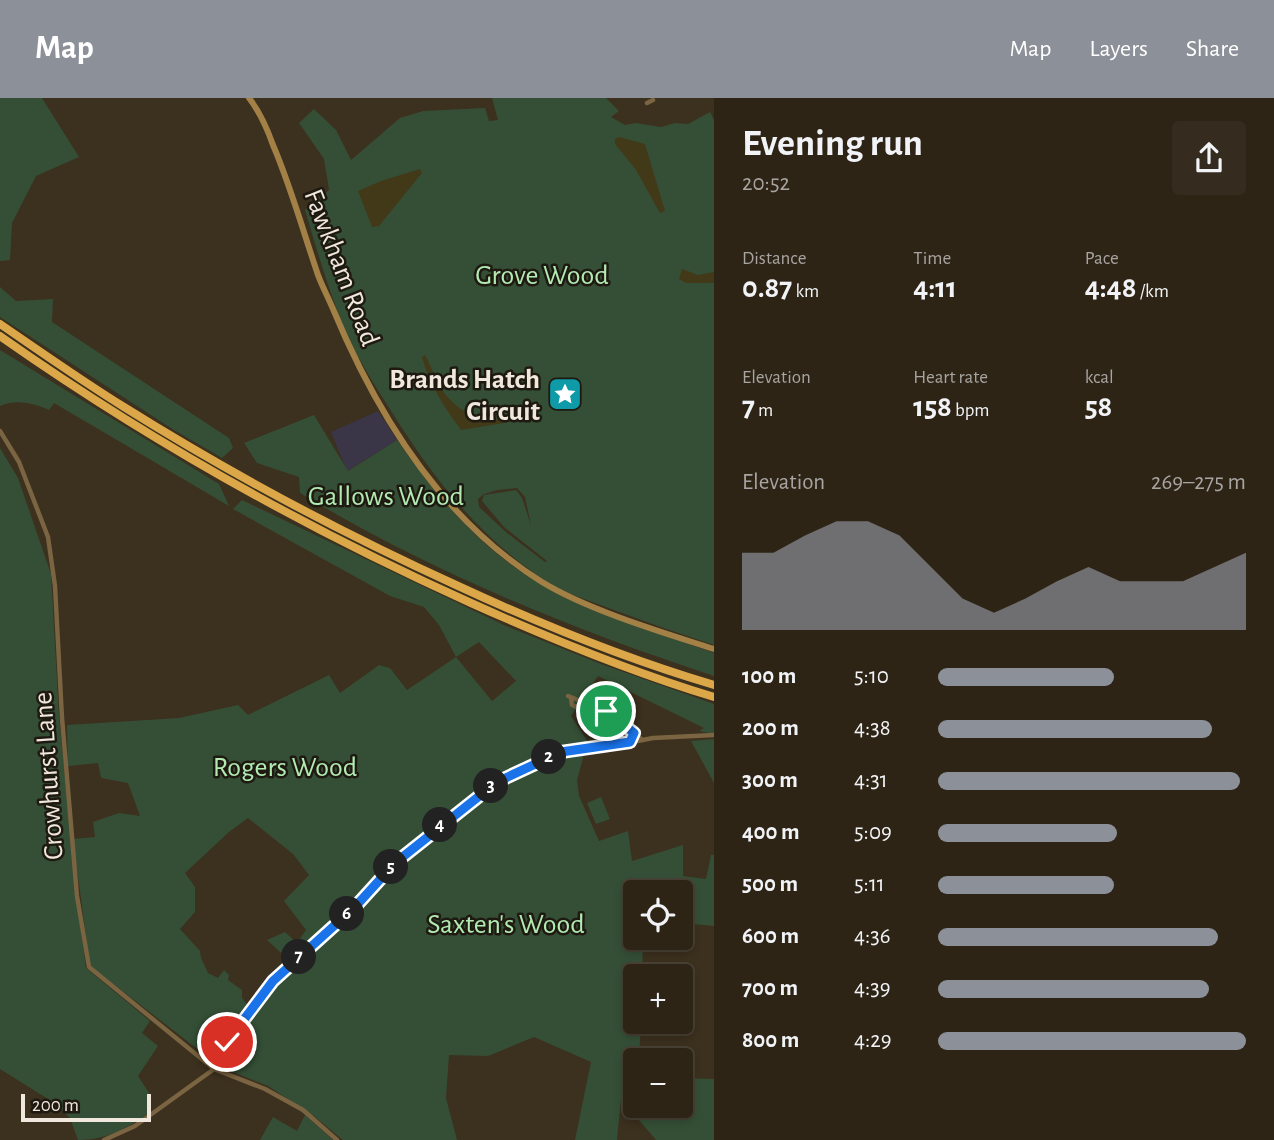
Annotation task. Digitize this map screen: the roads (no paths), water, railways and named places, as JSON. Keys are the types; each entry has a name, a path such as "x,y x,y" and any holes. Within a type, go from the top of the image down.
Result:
{"highway":[{"path":"0,324 124,408 215,463 351,536 554,629 681,676 714,685"},
{"path":"0,336 81,392 209,469 340,541 593,656 714,697"}],"street":[{"name":"Fawkham Road","path":"249,98 262,118 285,173 319,277 354,359 407,449 426,475 460,515 499,552 543,582 580,601 714,649"},
{"name":"Crowhurst Lane","path":"0,431 19,461 48,537 55,586 62,718 77,896 89,967 214,1069 265,1089 303,1111 337,1140"},
{"path":"570,697 572,705 580,709 587,710 593,706 618,718 642,740"},
{"path":"630,742 634,733"},
{"path":"104,1140 135,1126 214,1069 227,1042 273,981 355,907 395,863 425,836 497,782 561,752 642,740 714,735"}],"place":[{"name":"Brands Hatch Circuit","path":"565,394"}],"park label":[{"name":"Grove Wood","path":"542,274"},
{"name":"Gallows Wood","path":"386,495"},
{"name":"Rogers Wood","path":"285,766"},
{"name":"Saxten's Wood","path":"506,923"}]}
